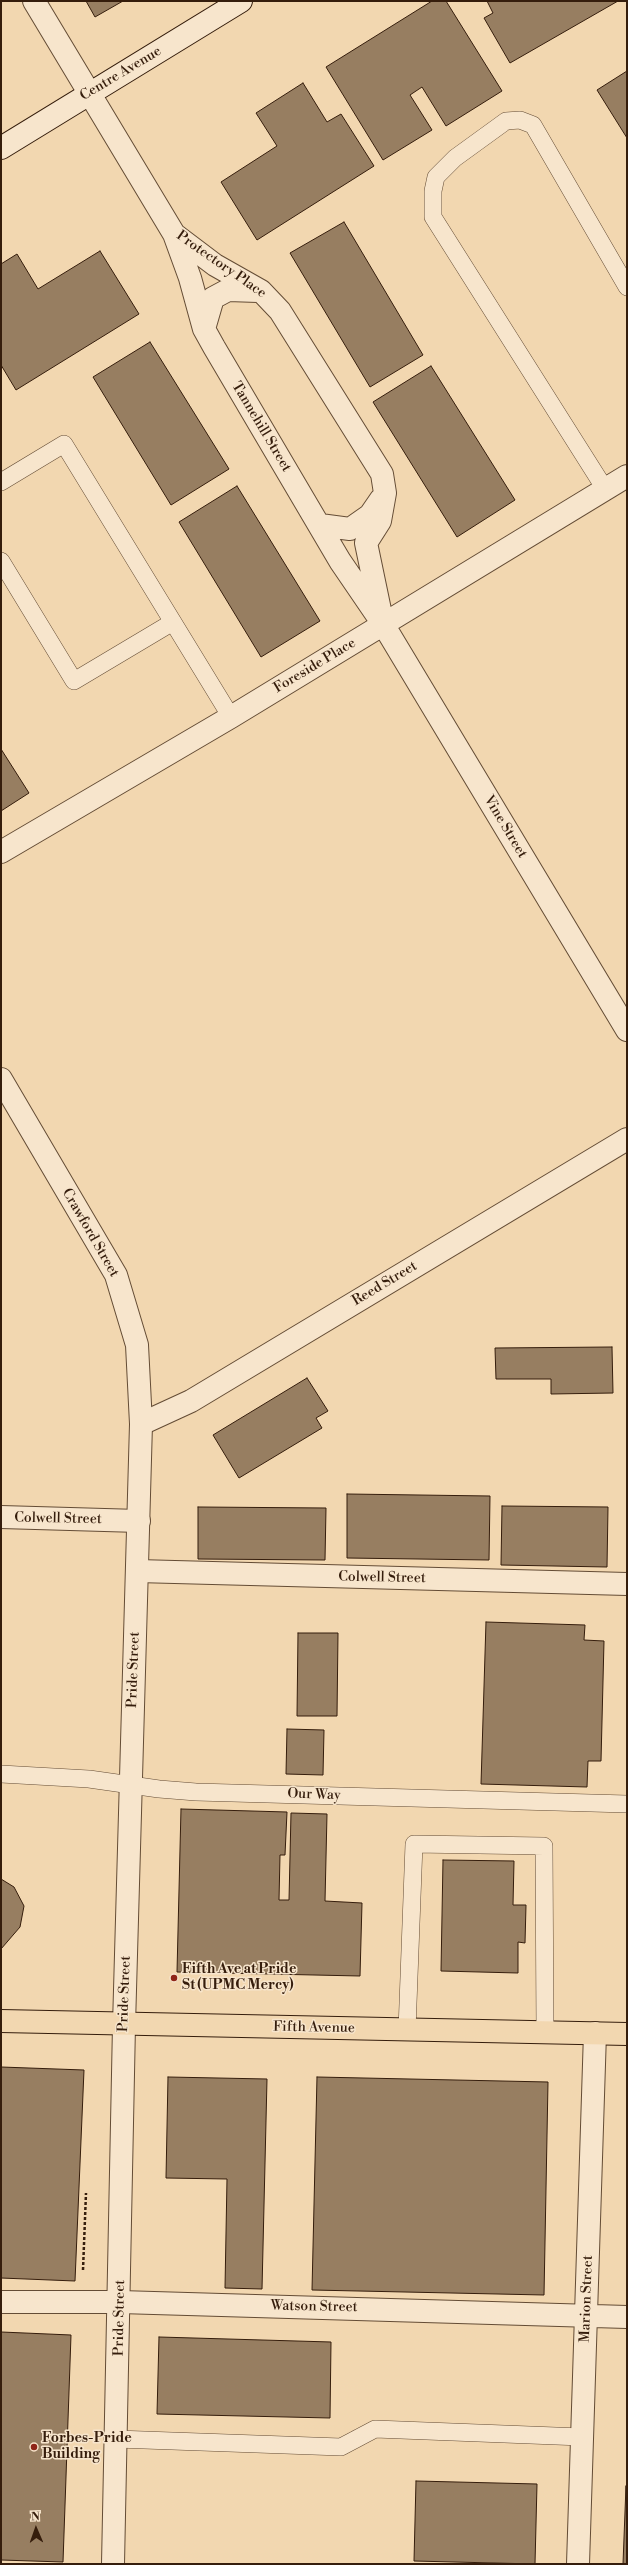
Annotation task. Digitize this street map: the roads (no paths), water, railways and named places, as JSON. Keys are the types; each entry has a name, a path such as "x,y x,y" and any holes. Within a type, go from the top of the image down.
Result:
{"main road":[{"name":"Fifth Avenue","path":"1,2021 124,2025 627,2034"}],"street":[{"name":"Protectory Place","path":"34,1 174,234 215,265 261,291 280,311 382,474 386,493 380,522 366,543 383,624"},
{"name":"Centre Avenue","path":"1,148 241,1"},
{"name":"Tannehill Street","path":"174,234 190,278 204,329 340,561 383,624"},
{"path":"204,329 213,298 228,290 261,291"},
{"name":"Foreside Place","path":"1,852 231,717 627,476"},
{"path":"320,525 350,529 370,515 386,493"},
{"name":"Vine Street","path":"383,624 627,1030"},
{"name":"Crawford Street","path":"1,1079 116,1275 138,1344 141,1424"},
{"name":"Reed Street","path":"141,1424 196,1398 627,1139"},
{"name":"Pride Street","path":"113,2564 120,2302 124,2025 141,1424"},
{"name":"Colwell Street","path":"1,1518 139,1521"},
{"name":"Colwell Street","path":"137,1571 627,1584"},
{"name":"Marion Street","path":"578,2564 595,2033"},
{"name":"Watson Street","path":"1,2302 120,2302 586,2314 627,2317"}],"lane":[{"path":"605,489 433,217 433,191 436,177 455,158 506,121 520,120 533,125 627,287"},
{"path":"1,482 64,444 231,717"},
{"path":"1,561 74,681 173,622"},
{"name":"Our Way","path":"1,1774 89,1779 196,1792 627,1804"},
{"path":"407,2030 414,1844 544,1846 545,2032"},
{"path":"116,2439 341,2447 374,2429 582,2437"}],"place":[{"name":"Fifth Ave at Pride St (UPMC Mercy)","path":"174,1978"},
{"name":"Forbes-Pride Building","path":"34,2447"}]}
